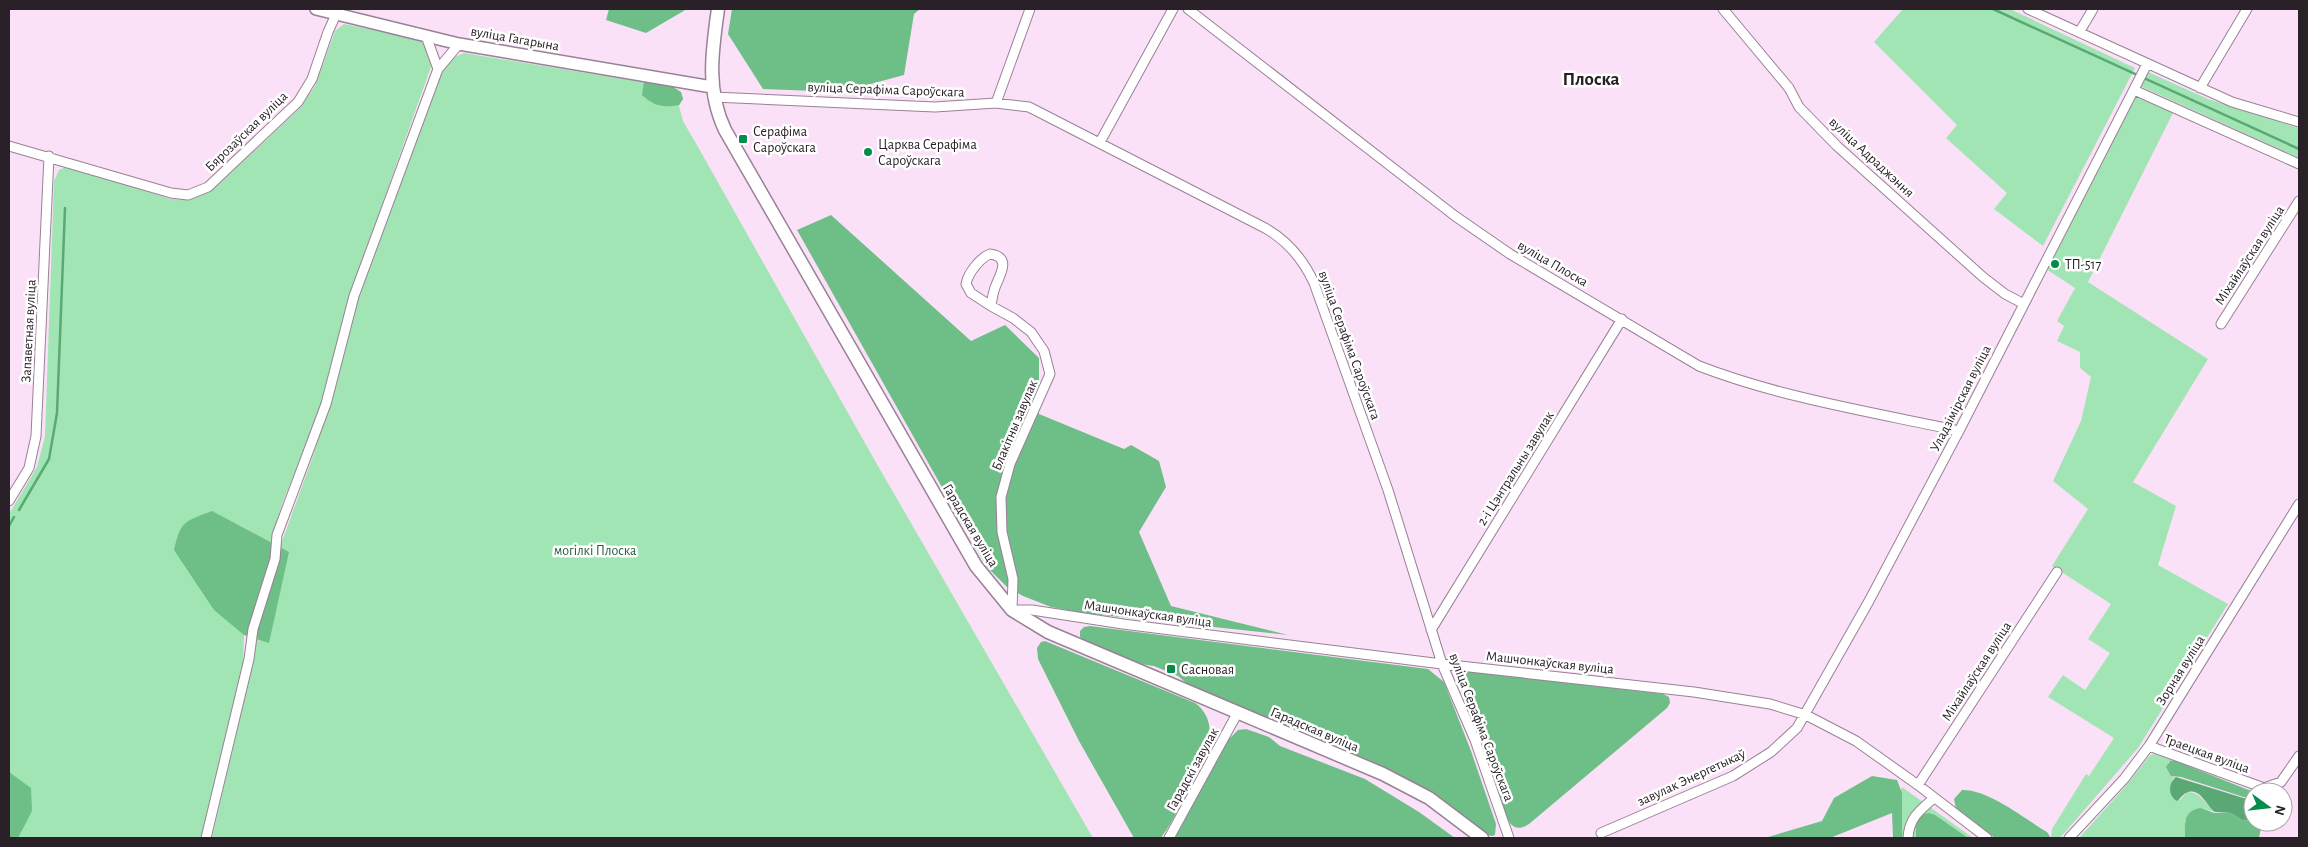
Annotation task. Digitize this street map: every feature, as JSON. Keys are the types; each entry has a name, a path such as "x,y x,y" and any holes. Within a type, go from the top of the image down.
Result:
{"main road":[{"name":"Гарадская вуліца","path":"718,9 713,44 712,92 719,117 976,566 1012,610 1068,642 1238,712 1407,785 1458,819 1482,838"}],"street":[{"name":"вуліца Гагарына","path":"316,9 337,11 460,44 712,92"},
{"path":"996,103 1030,9"},
{"path":"1100,142 1173,9"},
{"name":"вуліца Плоска","path":"1188,9 1455,216 1510,254 1699,366 1729,378 1785,393 1959,431"},
{"name":"вуліца Адраджэння","path":"1723,9 1789,88 1799,107 1837,146 1983,277 2006,294 2024,304"},
{"path":"2028,9 2080,31 2145,67 2232,102 2299,122"},
{"path":"2080,31 2093,9"},
{"path":"2200,88 2247,9"},
{"name":"Бярозаўская вуліца","path":"9,146 49,156 171,193 188,196 208,187 298,102 312,79 337,11"},
{"path":"426,36 438,69"},
{"path":"206,838 249,659 253,629 275,559 278,535 326,404 354,296 438,69 460,44"},
{"name":"Уладзімірская вуліца","path":"1806,715 1959,431 2145,67"},
{"path":"2135,87 2299,164"},
{"name":"вуліца Серафіма Сароўскага","path":"712,92 935,107 996,103 1029,107 1275,234 1295,251 1303,261 1314,283 1388,490 1442,664 1475,740 1509,838"},
{"name":"Запаветная вуліца","path":"9,502 29,468 36,436 49,156"},
{"name":"Міхайлаўская вуліца","path":"2221,324 2299,201"},
{"name":"Блакітны завулак","path":"991,306 994,290 1004,267 998,256 990,254 982,258 969,275 966,284 970,293 991,306 1013,318 1031,332 1044,351 1050,374 1010,464 1002,497 1002,532 1013,580 1012,610"},
{"name":"2-і Цэнтральны завулак","path":"1431,630 1622,319"},
{"name":"Зорная вуліца","path":"2069,838 2124,779 2149,746 2299,504"},
{"name":"Міхайлаўская вуліца","path":"1918,785 2057,572"},
{"name":"Машчонкаўская вуліца","path":"1012,610 1032,610 1123,624 1442,664 1748,699 1806,715 1856,741 1918,785 1987,838"},
{"name":"Гарадскі завулак","path":"1169,838 1238,712"},
{"name":"завулак Энергетыкаў","path":"1601,833 1733,776 1786,740 1806,715"},
{"name":"Траецкая вуліца","path":"2149,746 2264,788 2281,782 2299,756"},
{"path":"1908,838 1911,821 1921,808 1934,798"}],"green space":[{"path":"1903,9 2010,9 2135,68 2043,246 1994,209 2007,193 1946,138 1957,125 1874,42"},
{"path":"344,24 420,40 428,49 432,64 350,295 322,405 282,504 244,635 243,667 203,838 9,838 9,514 37,467 45,436 54,181 59,170 68,166 170,199 189,199 200,196 216,187 300,108 315,86 335,31"},
{"name":"могілкі Плоска","path":"464,53 673,87 681,92 683,99 679,106 683,121 874,459 1093,838 212,838 251,670 256,639 280,547 312,459 357,303 440,74 453,58"},
{"path":"2148,72 2208,99 2299,128 2299,158 2140,86"},
{"path":"2134,96 2173,113 2088,282 2208,359 2133,482 2176,506 2158,565 2228,604 2138,748 2060,838 2051,838 2052,829 2086,774 2089,776 2114,738 2048,697 2063,675 2085,690 2110,653 2088,639 2111,604 2052,566 2088,509 2053,481 2081,421 2091,377 2080,368 2080,352 2057,341 2064,326 2057,321 2075,288 2046,269"},
{"path":"2154,754 2176,761 2168,762 2171,776 2176,777 2172,779 2180,800 2187,792 2193,793 2221,814 2201,808 2185,821 2185,838 2079,838 2125,787 2150,755"},
{"path":"1902,787 1973,838 1893,838 1893,812"}],"shaded area":[{"path":"609,9 687,9 646,33 606,20"},
{"path":"732,9 920,9 914,14 904,75 841,92 763,89 728,34"},
{"path":"644,82 673,87 681,92 683,99 679,105 663,106 655,104 642,95"},
{"path":"831,215 971,341 1005,325 1039,358 1039,414 1124,449 1131,445 1159,461 1166,487 1139,532 1171,606 1288,635 1083,613 1051,607 1023,596 1007,587 988,568 979,553 797,230"},
{"path":"212,511 289,552 269,643 244,635 214,610 174,550 179,533 185,523"},
{"path":"1090,626 1428,669 1444,682 1471,751 1496,824 1495,835 1484,834 1439,799 1192,688 1178,676 1154,666 1134,663 1087,642 1080,637 1080,631 1084,627"},
{"path":"1045,641 1195,703 1206,716 1210,731 1207,747 1204,755 1186,778 1181,801 1172,821 1161,838 1134,838 1079,741 1038,659 1037,648 1041,642"},
{"path":"1473,671 1663,694 1669,697 1670,703 1667,708 1529,824 1516,828 1507,819 1462,693 1460,680 1467,672"},
{"path":"1246,729 1269,737 1280,746 1365,779 1419,812 1455,838 1175,838 1227,741 1238,730"},
{"path":"2170,761 2176,761 2243,788 2243,797 2181,777 2171,776 2166,767"},
{"path":"9,772 31,788 32,811 18,838 9,838"},
{"path":"1872,776 1897,780 1902,793 1902,838 1893,838 1892,813 1830,838 1765,838 1822,821 1834,798"},
{"path":"2176,777 2243,798 2243,820 2231,813 2215,812 2195,792 2184,794 2177,801 2172,796 2170,789"},
{"path":"1962,790 1983,794 1995,799 2047,832 2051,838 1995,838 1956,809 1954,799"},
{"path":"2201,808 2214,813 2231,813 2243,820 2243,832 2260,832 2259,838 2185,838 2186,818 2195,809"},
{"path":"1923,814 1935,815 1968,838 1916,838 1916,823"}],"waterway":[{"path":"1993,9 2299,149"},
{"path":"19,510 49,459 57,413 65,208"},
{"path":"9,526 14,517"}],"place":[{"name":"Серафіма Сароўскага","path":"743,139"},
{"name":"Царква Серафіма Сароўскага","path":"868,152"},
{"name":"ТП-517","path":"2055,264"},
{"name":"Сасновая","path":"1171,669"}],"district":[{"name":"Плоска","path":"1591,78"}]}
